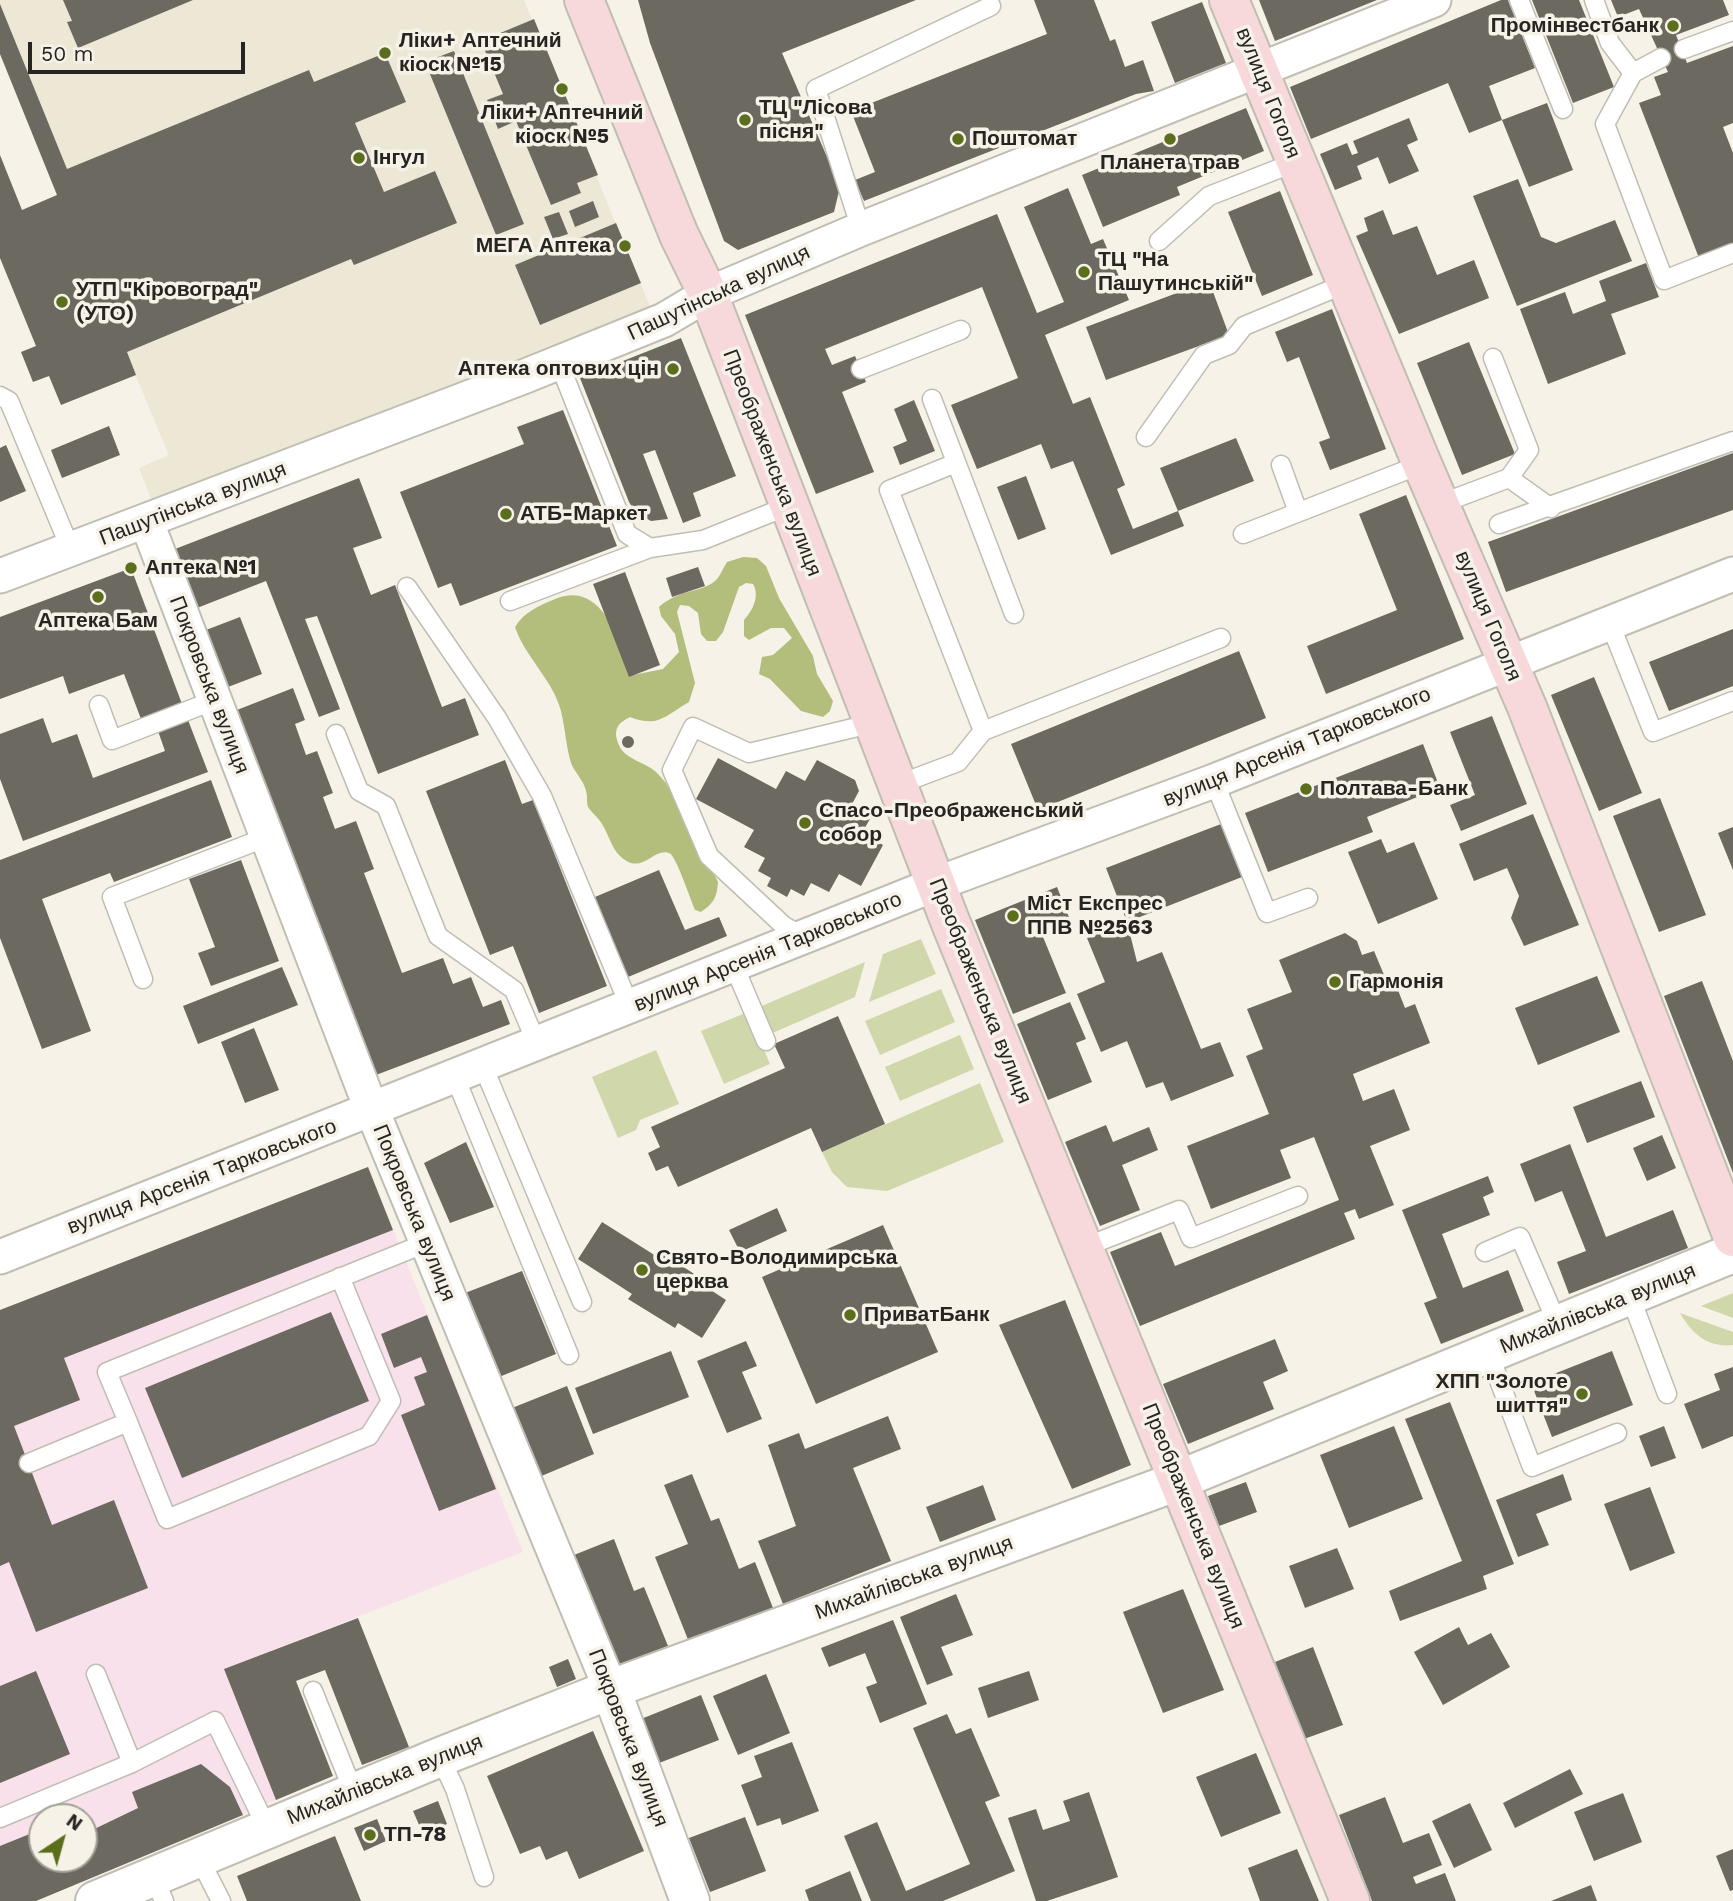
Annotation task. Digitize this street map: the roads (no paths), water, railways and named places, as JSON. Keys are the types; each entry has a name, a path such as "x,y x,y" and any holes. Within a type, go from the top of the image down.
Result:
{"main road":[{"name":"Преображенська вулиця","path":"584,0 678,235 708,294 936,884 1350,1901"},
{"name":"вулиця Гоголя","path":"1229,0 1508,663 1733,1237"}],"street":[{"name":"Пашутінська вулиця","path":"0,576 147,523 559,363 674,315 708,294 861,229 1434,0"},
{"name":"Покровська вулиця","path":"147,523 372,1110 611,1690 690,1901"},
{"name":"вулиця Арсенія Тарковського","path":"0,1256 469,1072 936,884 1214,781 1609,621 1733,574"},
{"name":"Михайлівська вулиця","path":"95,1901 159,1889 200,1858 440,1757 611,1690 1178,1480 1733,1254"}],"lane":[{"path":"1519,0 1563,109"},
{"path":"1594,0 1610,43 1633,73"},
{"path":"861,229 816,89 991,6"},
{"path":"1684,49 1733,31"},
{"path":"1661,58 1633,73 1605,124 1664,280 1733,253"},
{"path":"1159,242 1209,196 1296,162"},
{"path":"1146,437 1204,355 1229,345 1244,326 1347,283"},
{"path":"861,369 961,330"},
{"path":"1440,504 1509,478 1529,450 1493,358"},
{"path":"559,363 627,534 650,548"},
{"path":"0,396 9,401 71,550"},
{"path":"932,399 1014,614"},
{"path":"1499,524 1551,508 1733,441"},
{"path":"956,463 889,490 983,731"},
{"path":"1243,534 1422,464"},
{"path":"1281,465 1298,512"},
{"path":"1509,478 1551,508"},
{"path":"510,601 650,548 703,540 788,506"},
{"path":"407,587 497,718 542,796 630,1007"},
{"path":"1609,621 1653,732 1733,701"},
{"path":"898,785 958,762 983,731 1221,638"},
{"path":"99,705 112,740 215,701"},
{"path":"804,937 784,926 709,856 672,770 693,727 749,753 874,723"},
{"path":"336,734 359,791 386,806 438,936 514,990 537,1044"},
{"path":"1214,781 1267,913 1308,898"},
{"path":"143,979 113,897 267,837"},
{"path":"734,966 766,1041"},
{"path":"469,1072 582,1302"},
{"path":"469,1072 569,1355"},
{"path":"1085,1247 1179,1210 1191,1238 1298,1196"},
{"path":"1485,1252 1520,1237 1558,1325"},
{"path":"340,1278 391,1401 369,1436 167,1519 107,1372 426,1243"},
{"path":"1630,1296 1667,1394"},
{"path":"1489,1354 1532,1467 1617,1433"},
{"path":"29,1463 128,1422"},
{"path":"96,1674 132,1763"},
{"path":"313,1691 354,1793"},
{"path":"0,1818 132,1763 215,1721 267,1828"},
{"path":"440,1757 455,1789 484,1877"},
{"path":"200,1858 221,1901"}],"place":[{"name":"Промінвестбанк","path":"1673,26"},
{"name":"Ліки+ Аптечний кіоск №15","path":"385,53"},
{"name":"Ліки+ Аптечний кіоск №5","path":"562,89"},
{"name":"ТЦ \"Лісова пісня\"","path":"745,120"},
{"name":"Поштомат","path":"958,139"},
{"name":"Планета трав","path":"1170,139"},
{"name":"Інгул","path":"359,158"},
{"name":"МЕГА Аптека","path":"625,246"},
{"name":"ТЦ \"На Пашутинській\"","path":"1084,272"},
{"name":"УТП \"Кіровоград\" (УТО)","path":"62,302"},
{"name":"Аптека оптових цін","path":"673,369"},
{"name":"АТБ-Маркет","path":"506,514"},
{"name":"Аптека №1","path":"131,568"},
{"name":"Аптека Бам","path":"98,597"},
{"name":"Полтава-Банк","path":"1306,789"},
{"name":"Спасо-Преображенський собор","path":"805,823"},
{"name":"Міст Експрес ППВ №2563","path":"1013,916"},
{"name":"Гармонія","path":"1335,982"},
{"name":"Свято-Володимирська церква","path":"642,1270"},
{"name":"ПриватБанк","path":"850,1315"},
{"name":"ХПП \"Золоте шиття\"","path":"1582,1394"},
{"name":"ТП-78","path":"370,1835"}]}
